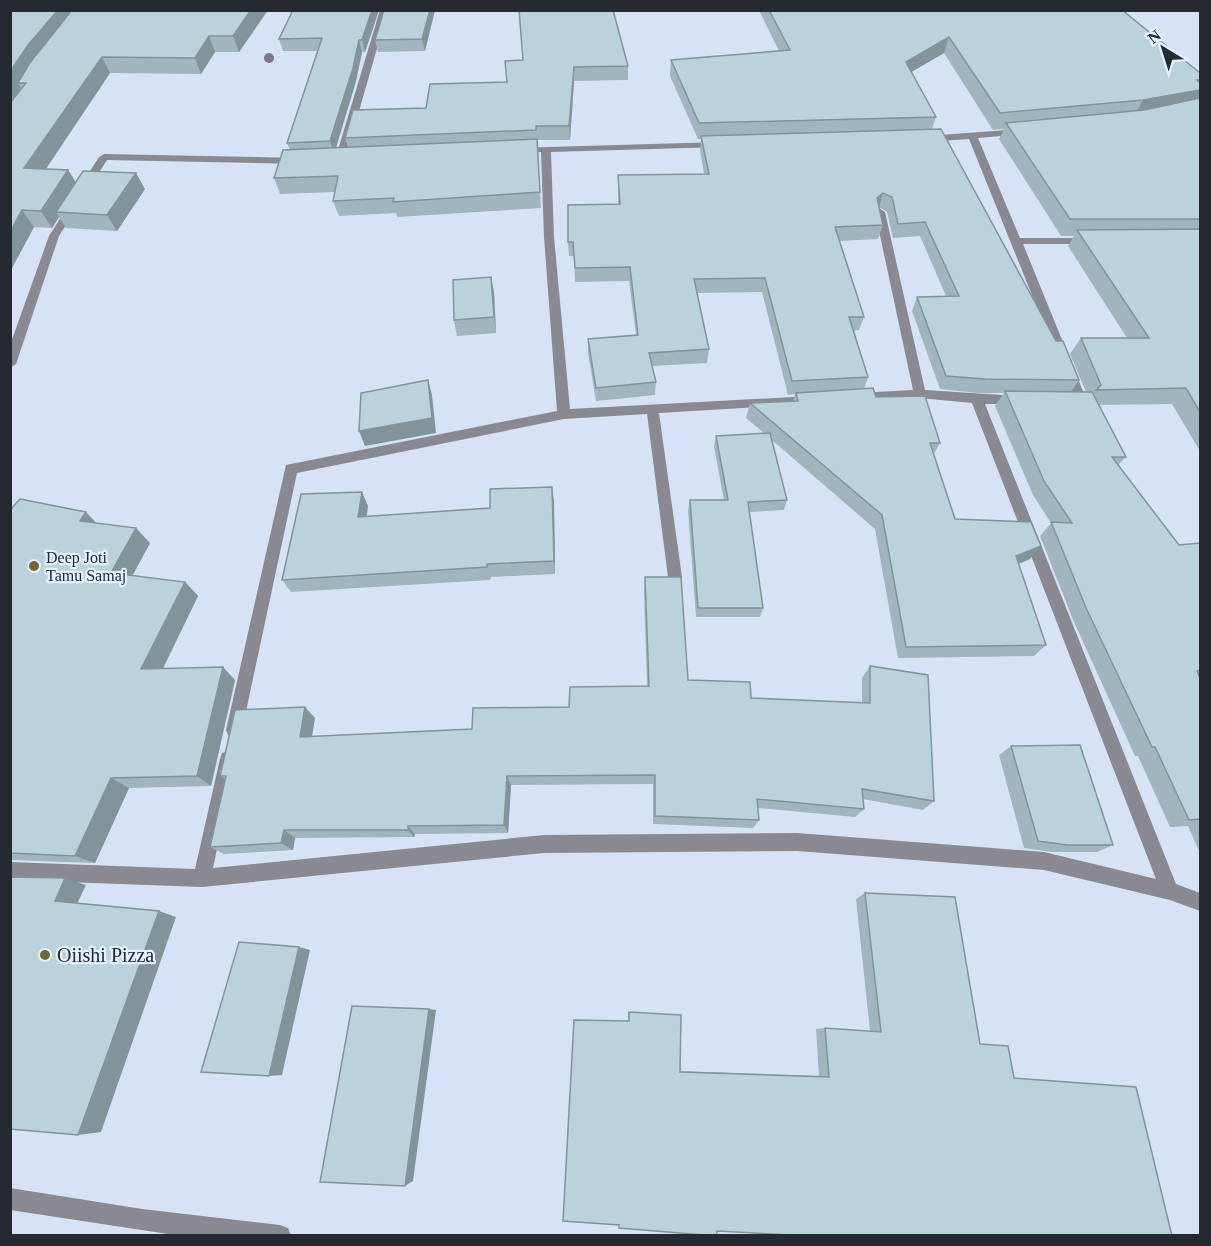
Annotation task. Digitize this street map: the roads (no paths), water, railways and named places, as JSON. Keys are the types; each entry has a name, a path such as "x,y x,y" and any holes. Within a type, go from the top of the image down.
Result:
{"street":[{"path":"351,159 335,160 384,10"},
{"path":"913,139 1030,132"},
{"path":"973,137 1081,401 1058,400"},
{"path":"512,151 735,145"},
{"path":"546,149 549,237 564,414"},
{"path":"10,364 54,236 104,157 266,162 308,161"},
{"path":"880,212 920,394"},
{"path":"1017,241 1098,241"},
{"path":"850,398 920,394 977,399 1035,400"},
{"path":"202,878 291,469 564,414 826,399"},
{"path":"977,399 1170,891"},
{"path":"652,408 675,577"},
{"path":"10,871 202,878 544,844 797,842 1044,861 1170,891 1200,902"},
{"path":"10,1199 142,1220 280,1236"}],"place":[{"name":"Deep Joti Tamu Samaj","path":"34,566"},
{"name":"Oiishi Pizza","path":"45,955"}]}
